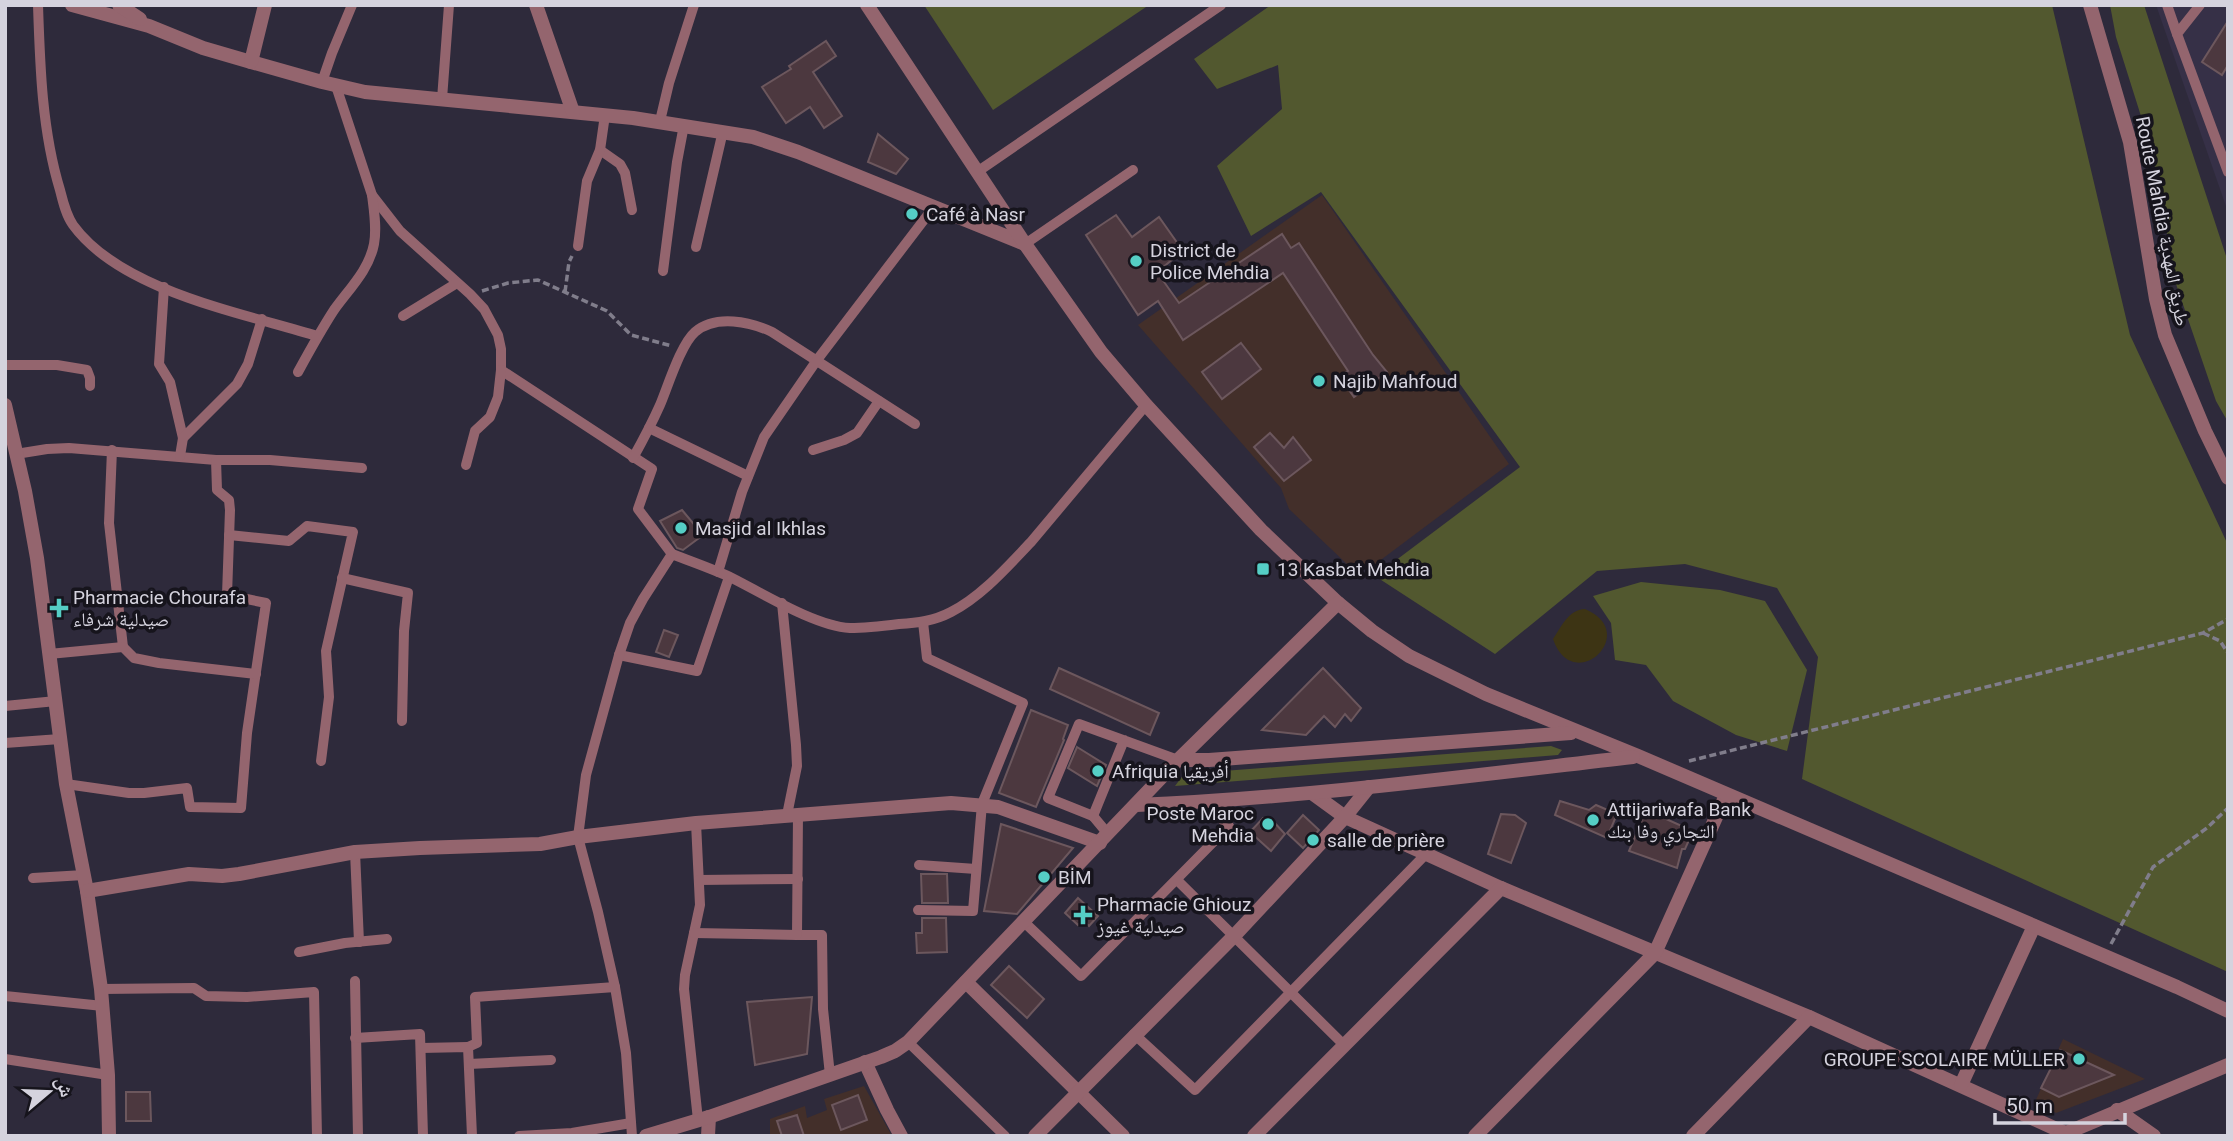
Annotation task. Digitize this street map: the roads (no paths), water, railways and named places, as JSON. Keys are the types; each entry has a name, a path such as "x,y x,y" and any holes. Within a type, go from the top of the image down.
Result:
{"street":[{"path":"72,5 149,26 203,48 365,92 660,121 753,136 1025,244"},
{"path":"119,5 149,26"},
{"path":"251,62 265,5"},
{"path":"536,5 573,112"},
{"path":"867,5 1025,244 1101,352 1261,530 1371,631 1409,656 1466,685 1576,733 1638,756 2228,1011"},
{"name":"Route Mahdia طريق المهدية","path":"2090,5 2130,142 2156,299 2165,335 2204,431 2228,478"},
{"path":"5,405 37,558 66,785 87,891 101,989 108,1075 109,1136"},
{"path":"646,1136 671,1132 703,1118 830,1075 895,1051 908,1042 1178,760 1338,603"},
{"path":"1178,760 1576,733"},
{"path":"1136,805 1205,803 1312,793 1638,756"},
{"path":"1035,1136 1234,936 1345,817 1369,787"},
{"path":"1312,793 1345,817 1426,854 1809,1017 1961,1085 2064,1135 2117,1110 2228,1065"},
{"path":"1475,1136 1655,953 1726,795"},
{"path":"87,891 189,874 239,874 355,852 540,844 696,823 951,803 998,807 1104,839"},
{"path":"1254,1136 1501,888"},
{"path":"1961,1085 2034,926"},
{"path":"966,982 1123,1136"},
{"path":"1693,1136 1809,1017"},
{"path":"865,1062 901,1136"},
{"path":"2117,1110 2154,1136"},
{"path":"703,1118 708,1136"}],"lane":[{"path":"38,5 48,135 58,183 72,223 83,237 142,278 184,296 317,336"},
{"path":"298,372 317,336 361,275 374,244 372,194 329,84 332,53 352,5"},
{"path":"442,99 449,5"},
{"path":"660,121 694,5"},
{"path":"977,172 1221,5"},
{"path":"2167,5 2228,172"},
{"path":"2177,34 2200,5"},
{"path":"578,246 587,181 600,150 605,115"},
{"path":"663,271 684,125"},
{"path":"696,247 723,131"},
{"path":"600,150 620,164 625,173 632,210"},
{"path":"1025,244 1133,170"},
{"path":"372,194 400,231 484,309 498,335 501,349 498,397 490,417 475,431 466,465"},
{"path":"718,572 748,476 764,437 817,360 933,208"},
{"path":"403,316 457,283"},
{"path":"164,287 159,364 170,382 183,438 180,456"},
{"path":"183,438 237,384 248,364 262,319"},
{"path":"633,458 684,349 696,331 718,323 744,322 772,332 915,424"},
{"path":"5,365 57,365 87,370 90,386"},
{"path":"501,370 652,469 638,509 672,555 718,572 827,623 849,628 923,622 952,612 994,579 1031,542 1146,405"},
{"path":"813,450 857,433 879,401"},
{"path":"649,428 748,476"},
{"path":"16,454 47,449 112,450 216,460 270,460 362,468"},
{"path":"112,450 108,523 123,647 134,658 256,674"},
{"path":"66,785 129,793 187,788 190,807 241,808 247,733 266,603 227,595 229,500 218,490 216,460"},
{"path":"229,535 289,541 307,526 353,532 326,651 329,697 321,761"},
{"path":"632,1136 626,1053 615,988 578,837 586,775 620,655 643,599 672,555"},
{"path":"620,655 697,671 729,577"},
{"path":"342,578 408,593 404,631 402,722"},
{"path":"782,603 797,766 793,814 798,879 797,934"},
{"path":"918,910 973,911 982,804 1023,703 927,657 923,622"},
{"path":"50,654 123,647"},
{"path":"5,706 56,701"},
{"path":"1104,839 1093,816 1048,798 1079,724 1178,760"},
{"path":"5,743 60,739"},
{"path":"1093,816 1124,740"},
{"path":"1024,922 1082,976 1229,826 1205,803"},
{"path":"696,823 699,905 684,989 703,1118"},
{"path":"355,852 359,942"},
{"path":"1134,1034 1195,1090 1426,854"},
{"path":"919,865 976,869"},
{"path":"33,877 84,875"},
{"path":"699,880 798,879"},
{"path":"1177,880 1344,1045"},
{"path":"694,933 822,935 823,1009 830,1075"},
{"path":"299,952 387,939"},
{"path":"355,981 358,1136"},
{"path":"101,989 194,988 206,996 247,997 314,992 317,1136"},
{"path":"421,1048 468,1047 477,1043 475,997 615,988"},
{"path":"5,996 103,1006"},
{"path":"355,1038 420,1034 423,1136"},
{"path":"908,1042 1005,1136"},
{"path":"468,1047 472,1136"},
{"path":"5,1059 108,1075"},
{"path":"469,1064 551,1060"},
{"path":"519,1136 572,1133 631,1123"}],"place":[{"name":"Café à Nasr","path":"912,214"},
{"name":"District de Police Mehdia","path":"1136,261"},
{"name":"Najib Mahfoud","path":"1319,381"},
{"name":"Masjid al Ikhlas","path":"681,528"},
{"name":"13 Kasbat Mehdia","path":"1263,569"},
{"name":"Pharmacie Chourafa صيدلية شرفاء","path":"59,608"},
{"name":"Afriquia أفريقيا","path":"1098,771"},
{"name":"Attijariwafa Bank التجاري وفا بنك","path":"1593,820"},
{"name":"Poste Maroc Mehdia","path":"1268,824"},
{"name":"salle de prière","path":"1313,840"},
{"name":"BİM","path":"1044,877"},
{"name":"Pharmacie Ghiouz صيدلية غيوز","path":"1083,915"},
{"name":"GROUPE SCOLAIRE MÜLLER","path":"2079,1059"}]}
